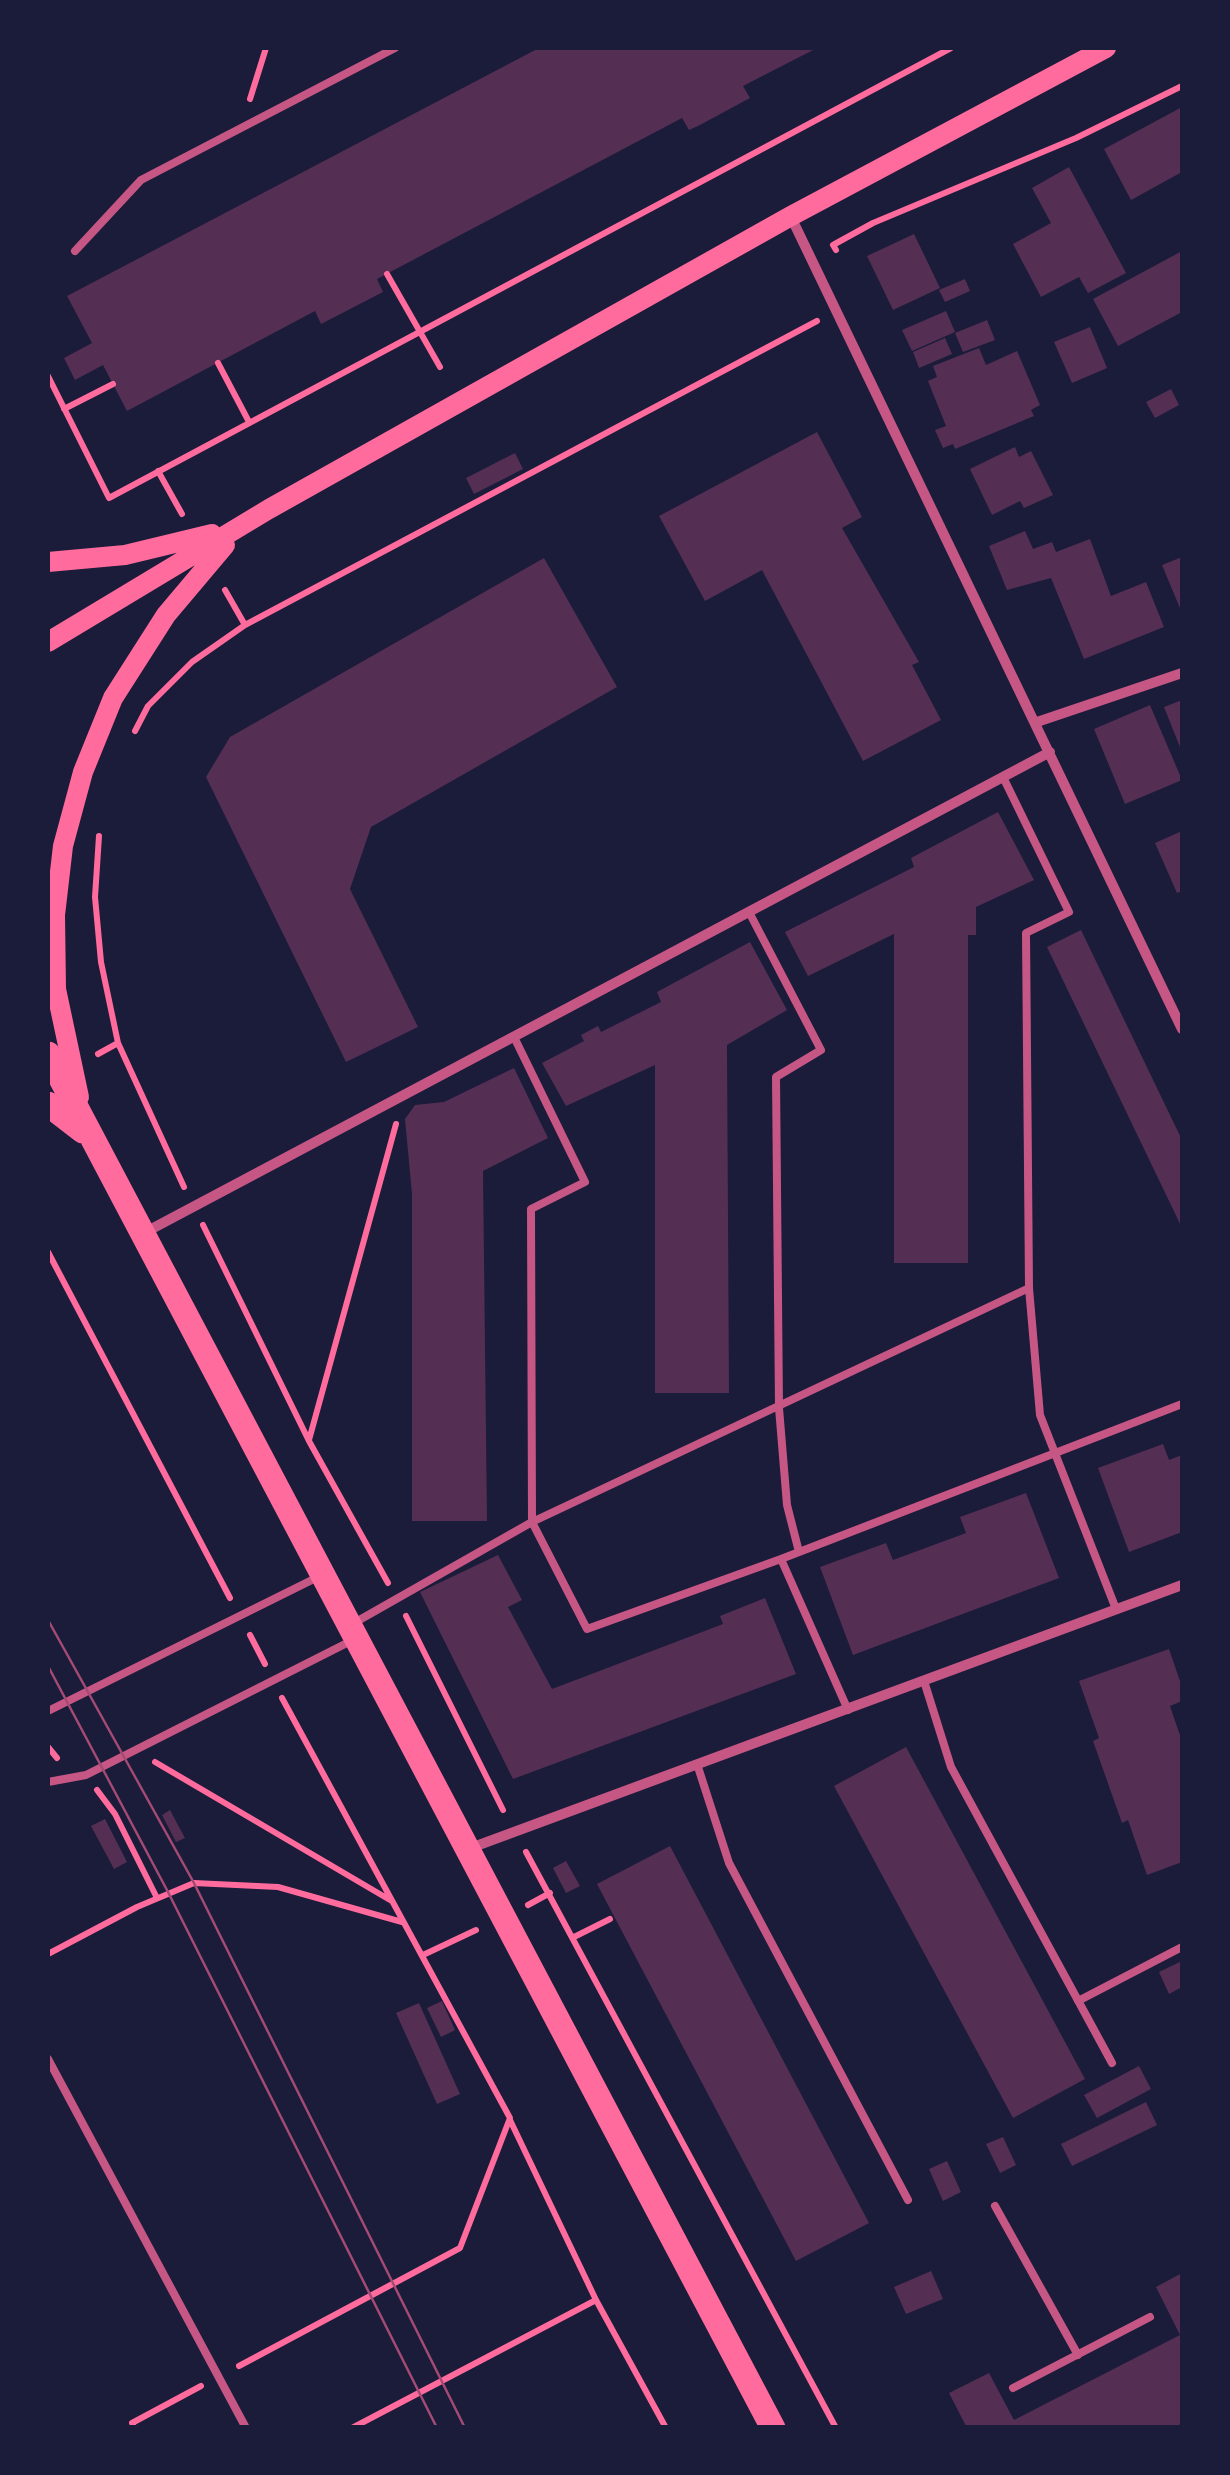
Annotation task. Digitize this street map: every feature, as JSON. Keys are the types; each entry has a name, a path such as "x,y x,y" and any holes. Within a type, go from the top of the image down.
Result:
{"main road":[{"path":"48,642 269,509 791,216 1106,48"},
{"path":"48,562 125,555 196,539 269,509"},
{"path":"90,1137 68,1059 56,989 55,952 64,846 82,772 113,698 166,615 208,561 269,509"},
{"path":"48,1054 320,1576 774,2428"},
{"path":"48,1104 90,1137"}],"street":[{"path":"791,216 1182,1029"},
{"path":"1037,722 1182,673"},
{"path":"141,1235 1050,752"},
{"path":"467,1849 698,1767 1182,1585"}],"lane":[{"path":"76,251 140,180 395,48"},
{"path":"1003,777 1069,912 1026,933 1029,1288 1040,1414 1052,1454 1116,1609"},
{"path":"749,912 822,1050 776,1077 779,1408 787,1506 799,1552"},
{"path":"514,1037 585,1182 532,1208 532,1522 588,1629 1182,1404"},
{"path":"48,1782 86,1775 141,1747 352,1632 398,1600 532,1522 1029,1288"},
{"path":"781,1559 848,1710"},
{"path":"48,1711 320,1576"},
{"path":"924,1681 950,1766 1112,2064"},
{"path":"698,1767 729,1863 908,2200"},
{"path":"1078,2001 1182,1947"},
{"path":"48,2059 246,2428"},
{"path":"996,2206 1078,2354"},
{"path":"1013,2388 1150,2317"}],"path":[{"path":"240,128 266,48"},
{"path":"48,376 109,498 248,420 951,48"},
{"path":"841,262 833,245 873,223 1076,138 1182,86"},
{"path":"387,274 440,367"},
{"path":"129,741 148,706 192,662 245,625 835,311"},
{"path":"218,362 248,420"},
{"path":"64,409 113,384"},
{"path":"100,823 95,897 101,962 118,1043 309,1442 398,1600 514,1832 836,2428"},
{"path":"309,1442 404,1095"},
{"path":"48,1746 57,1759 86,1775 115,1814 157,1898"},
{"path":"141,1747 150,1760 390,1900"},
{"path":"57,1759 74,1752"},
{"path":"48,1954 194,1883 278,1887 404,1923"},
{"path":"574,1938 610,1919"},
{"path":"422,1955 510,2118 596,2300 666,2428"},
{"path":"134,2428 132,2423 460,2248 510,2118"},
{"path":"352,2428 596,2300"}],"building":[{"path":"539,48 817,48 743,86 750,98 700,125 689,130 682,118 377,279 383,292 321,324 315,311 127,411 103,365 75,380 64,358 92,343 67,296"},
{"path":"1182,107 1182,172 1131,200 1104,149"},
{"path":"1069,167 1126,273 1088,293 1079,277 1041,297 1013,244 1051,223 1032,188"},
{"path":"914,234 940,288 893,310 867,256"},
{"path":"1182,251 1182,312 1118,346 1093,299"},
{"path":"965,279 970,291 945,302 939,290"},
{"path":"946,311 955,332 912,351 902,330"},
{"path":"987,320 995,340 963,352 955,333"},
{"path":"1090,327 1107,368 1072,383 1054,342"},
{"path":"945,338 952,354 919,368 913,352"},
{"path":"979,348 986,365 1017,351 1040,405 1031,410 1034,416 955,449 953,444 943,448 935,430 946,426 928,381 937,377 933,366"},
{"path":"1171,389 1179,405 1155,418 1146,402"},
{"path":"817,432 862,517 842,528 919,662 912,665 941,720 863,761 762,570 705,601 659,516"},
{"path":"1015,447 1019,457 1031,451 1053,495 1024,508 1020,501 992,515 970,469"},
{"path":"515,453 523,469 474,494 466,478"},
{"path":"1025,531 1033,549 1052,542 1056,552 1090,539 1111,596 1146,582 1164,627 1084,659 1051,578 1007,590 989,546"},
{"path":"1182,557 1182,613 1162,565"},
{"path":"544,558 617,687 371,827 350,889 418,1027 346,1062 206,777 230,737"},
{"path":"1182,700 1182,752 1164,707"},
{"path":"1150,705 1182,780 1125,804 1094,729"},
{"path":"998,812 1034,880 976,907 976,935 968,935 968,1263 894,1263 894,934 808,976 785,932 914,867 911,858"},
{"path":"1182,831 1182,891 1177,893 1155,843"},
{"path":"1081,930 1182,1140 1182,1228 1047,947"},
{"path":"750,942 787,1010 727,1045 729,1393 655,1393 655,1065 566,1106 542,1063 584,1041 581,1035 598,1026 601,1032 661,1002 657,992"},
{"path":"514,1068 548,1138 483,1171 487,1521 412,1521 412,1194 405,1119 415,1105 444,1102"},
{"path":"1163,1444 1169,1460 1182,1455 1182,1532 1129,1552 1098,1468"},
{"path":"1026,1493 1059,1578 853,1655 820,1567 886,1543 893,1560 966,1533 960,1517"},
{"path":"498,1555 522,1600 508,1607 552,1689 723,1624 720,1616 765,1598 796,1674 513,1779 420,1592"},
{"path":"1169,1649 1182,1687 1182,1701 1170,1706 1182,1741 1182,1862 1147,1875 1128,1820 1122,1823 1093,1741 1099,1738 1079,1681"},
{"path":"906,1747 1085,2079 1013,2118 834,1786"},
{"path":"170,1810 185,1838 176,1842 162,1815"},
{"path":"105,1819 127,1862 114,1869 91,1826"},
{"path":"670,1846 869,2223 796,2261 597,1884"},
{"path":"566,1861 580,1886 566,1893 553,1868"},
{"path":"1182,1961 1182,1987 1169,1994 1159,1972"},
{"path":"442,2001 455,2030 441,2037 427,2008"},
{"path":"419,2003 460,2094 437,2104 396,2013"},
{"path":"1139,2066 1151,2089 1097,2118 1084,2095"},
{"path":"1146,2102 1157,2125 1072,2166 1061,2144"},
{"path":"1003,2137 1016,2165 1000,2173 986,2144"},
{"path":"947,2161 961,2192 943,2201 929,2169"},
{"path":"931,2271 943,2299 906,2314 894,2287"},
{"path":"1182,2273 1182,2423 1174,2428 967,2428 949,2393 989,2373 1014,2420 1180,2335 1156,2287"}],"tram line":[{"path":"48,1620 194,1883 465,2428"},
{"path":"48,1666 168,1892 437,2428"}]}
